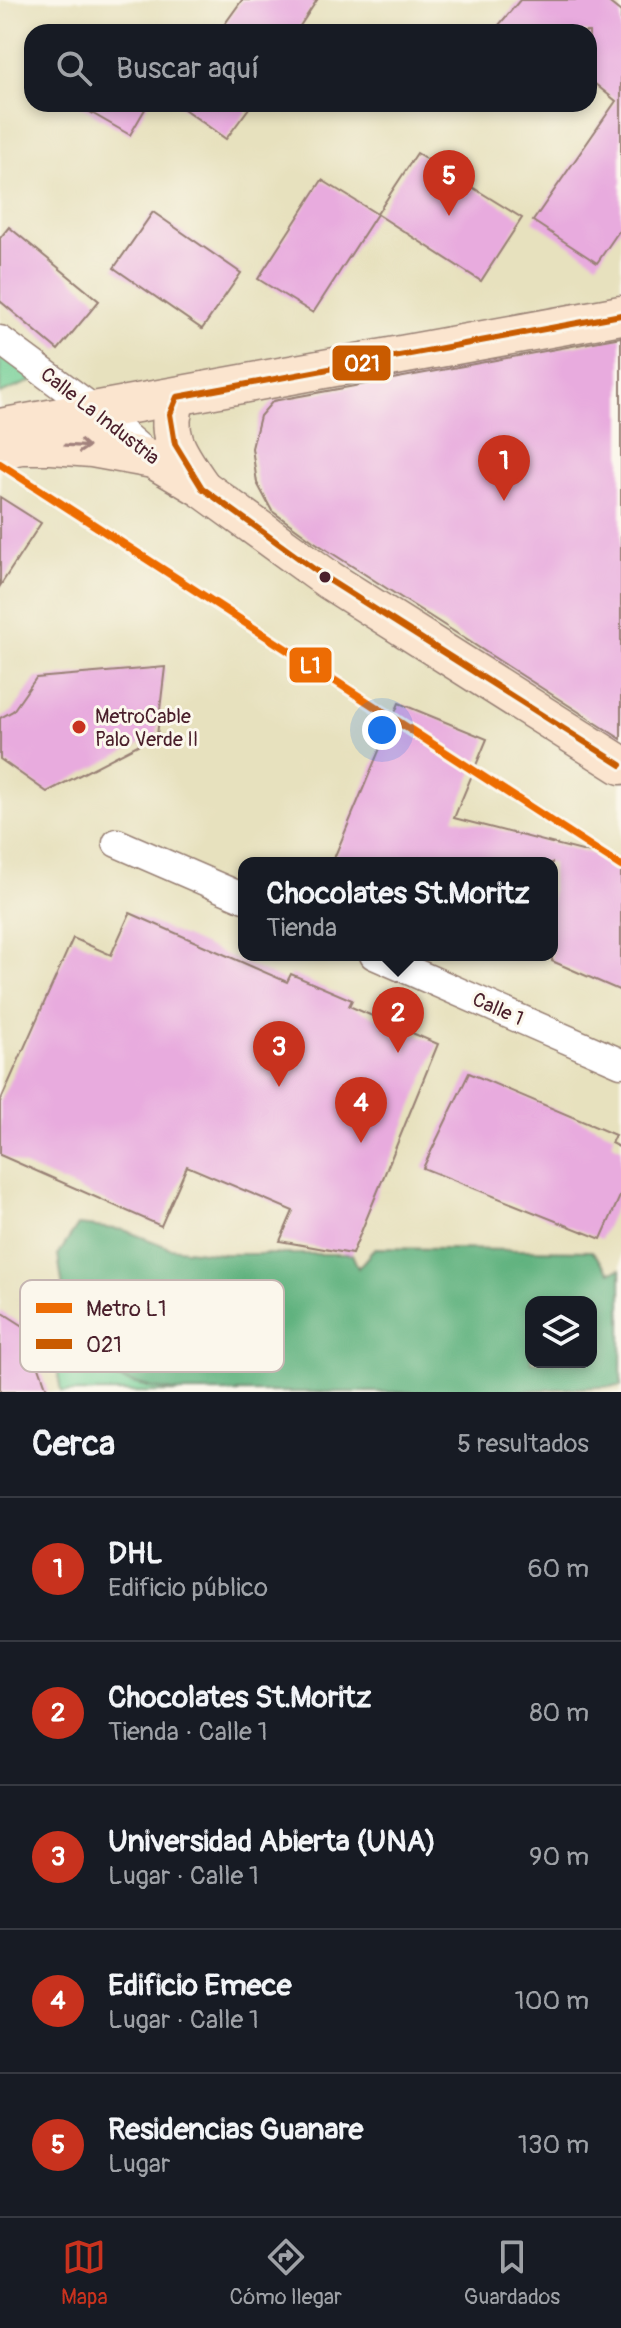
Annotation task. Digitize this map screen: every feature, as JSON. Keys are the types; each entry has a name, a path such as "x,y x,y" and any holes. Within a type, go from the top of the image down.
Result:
{"street":[{"path":"0,428 621,315"},
{"name":"Calle La Industria","path":"0,340 96,411 153,459 202,488 329,580 621,765"},
{"name":"Calle La Industria","path":"177,397 170,414 175,444 202,488"},
{"path":"0,449 52,445 92,448 153,459"},
{"path":"117,843 238,895"},
{"name":"Calle 1","path":"388,961 621,1063"}],"green space":[{"path":"0,345 39,378 0,394"},
{"path":"78,1225 124,1230 170,1248 221,1254 352,1254 358,1268 375,1248 592,1251 610,1272 621,1269 621,1386 496,1392 181,1392 152,1388 93,1372 284,1372 284,1280 62,1280 58,1255"},
{"path":"58,1372 95,1372 144,1386 185,1392 61,1392"}],"building":[{"path":"242,0 317,0 301,24 225,24"},
{"path":"520,0 606,0 621,12 621,228 597,263 533,221 616,101 597,86 597,24 500,24"},
{"path":"90,112 143,112 130,135"},
{"path":"188,112 246,112 226,139"},
{"path":"417,153 522,218 481,281 377,214"},
{"path":"322,180 377,214 313,313 258,279"},
{"path":"153,212 241,273 202,329 114,268"},
{"path":"9,227 99,301 58,350 0,301 0,238"},
{"path":"621,337 621,739 313,541 272,511 257,483 252,448 260,416 273,401"},
{"path":"0,497 41,523 0,586"},
{"name":"MetroCable Palo Verde II","path":"165,667 157,735 47,792 0,759 0,718 13,711 36,678"},
{"path":"399,703 487,739 454,818 621,861 621,991 552,961 558,961 558,857 335,857"},
{"path":"130,913 287,982 291,974 352,1000 349,1006 438,1044 352,1254 280,1241 293,1211 187,1166 161,1226 0,1155 0,1102 73,938 111,955"},
{"path":"469,1073 615,1135 611,1143 621,1148 621,1194 601,1239 423,1168"},
{"path":"0,1311 20,1324 20,1372 41,1372 48,1392 0,1392"}],"metro line":[{"name":"L1","path":"0,464 621,866"}],"transit line":[{"name":"021","path":"621,315 177,397 170,414 175,444 202,488 329,580 621,765"}],"place":[{"name":"Residencias Guanare","path":"449,216"},
{"name":"DHL","path":"504,501"},
{"name":"MetroCable Palo Verde II","path":"79,727"},
{"name":"Chocolates St.Moritz","path":"398,1053"},
{"name":"Universidad Abierta (UNA)","path":"279,1087"},
{"name":"Edificio Emece","path":"361,1143"}]}
